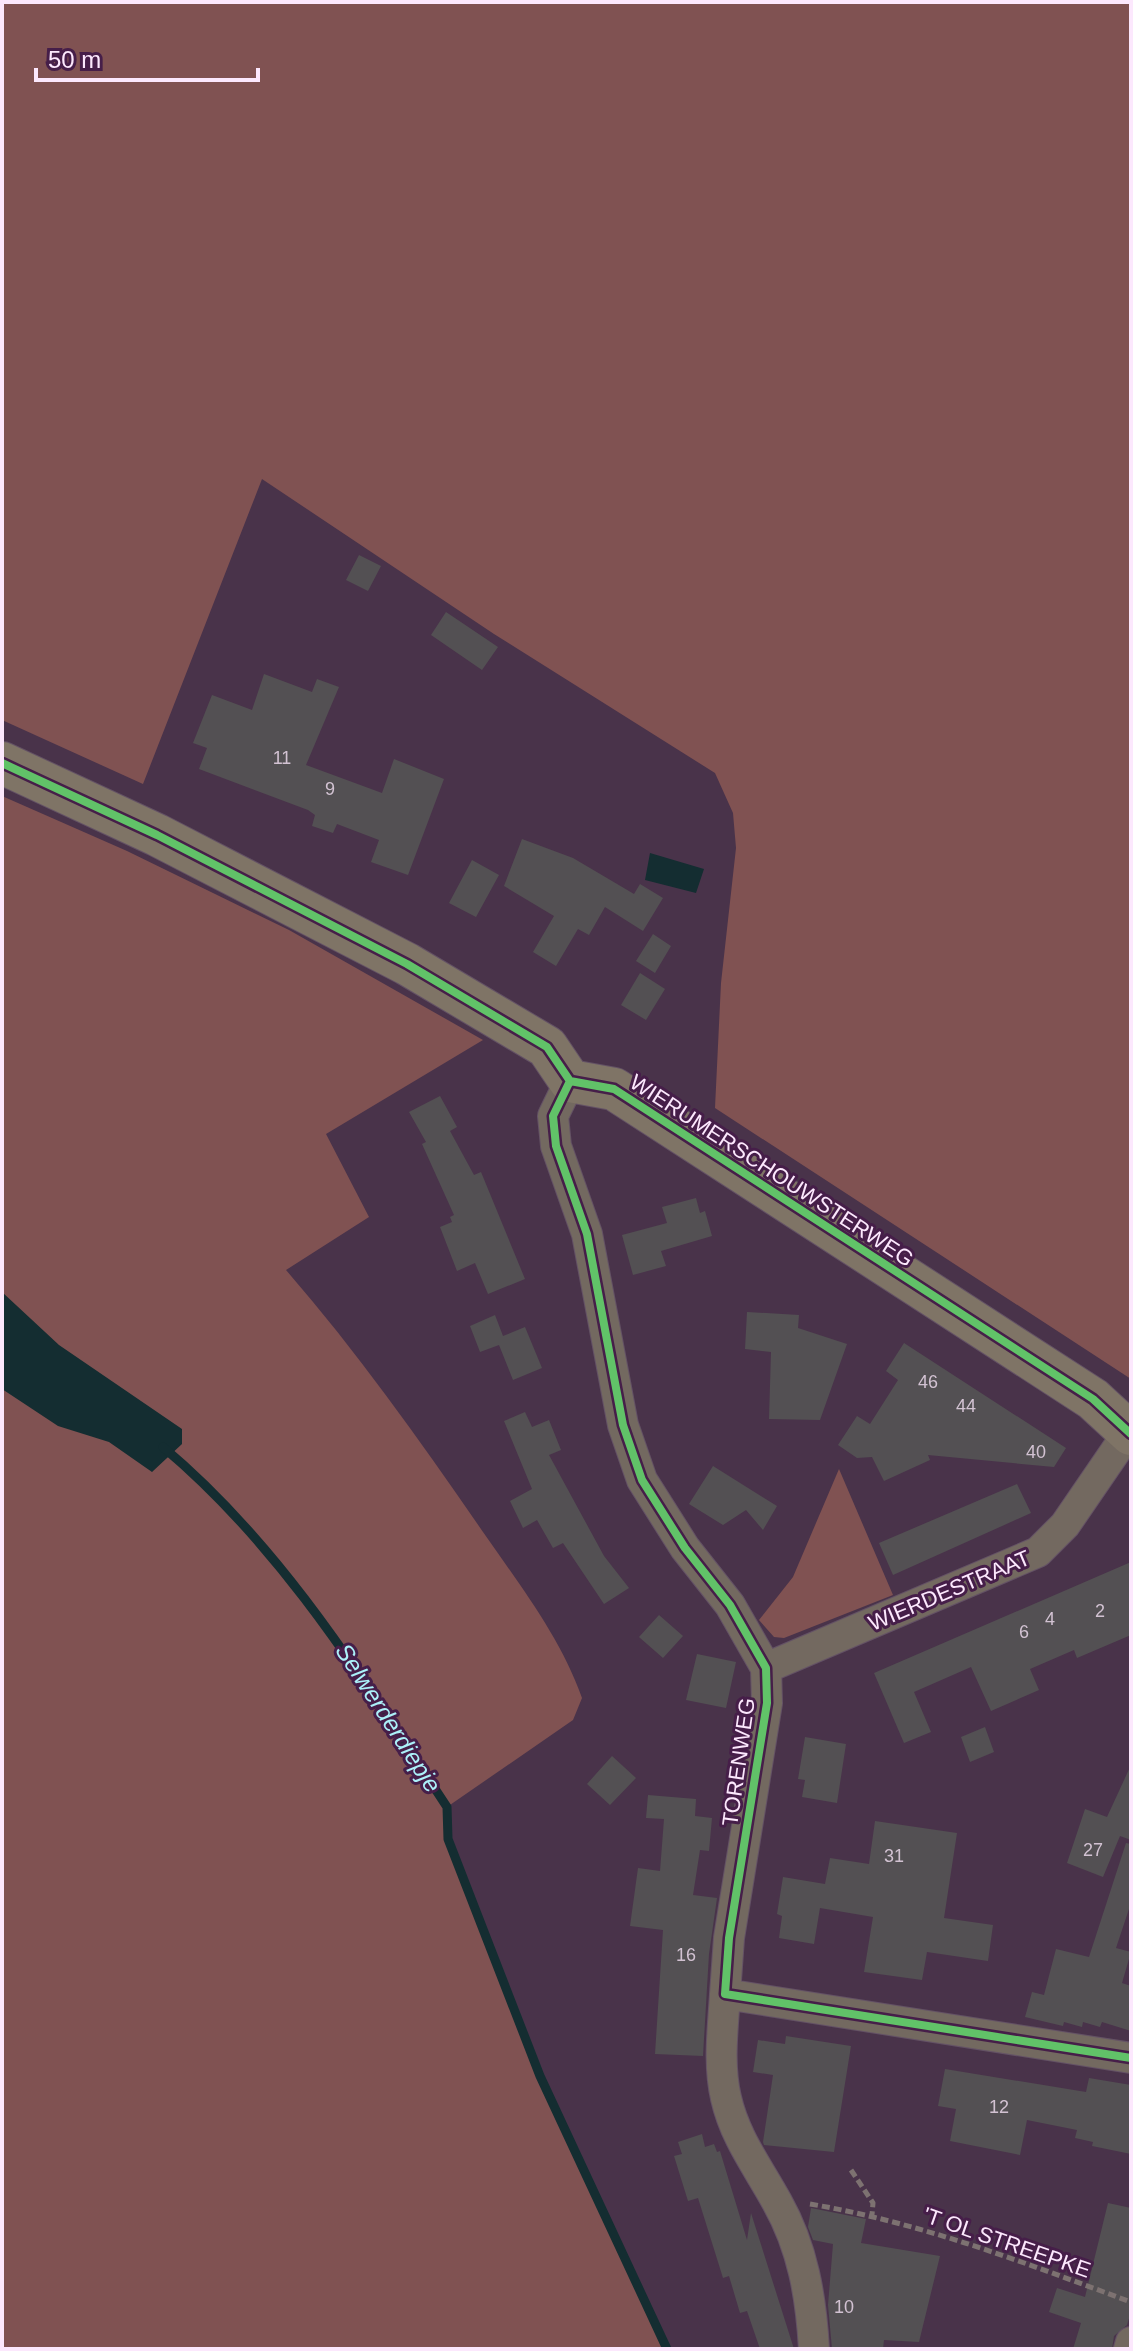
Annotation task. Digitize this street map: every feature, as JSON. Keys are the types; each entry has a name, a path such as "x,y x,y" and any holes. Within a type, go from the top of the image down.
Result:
{"street":[{"path":"2,763 157,835 407,964 547,1047 570,1081"},
{"name":"WIERUMERSCHOUWSTERWEG","path":"570,1081 614,1089 1093,1399 1129,1434"},
{"name":"TORENWEG","path":"570,1081 553,1116 556,1146 587,1234 623,1425 642,1480 685,1548 730,1605 766,1668 767,1703 729,1938 721,2057 725,2096 737,2134 777,2202 800,2254 811,2306 814,2349"},
{"name":"WIERDESTRAAT","path":"766,1668 1038,1552 1065,1525 1129,1434"},
{"path":"725,1994 1131,2058"},
{"path":"1129,2349 1131,2342"}],"path":[{"path":"851,2170 873,2203 872,2215"}],"shaded area":[{"path":"2,2 1131,2 1131,1379 715,1108 721,983 736,848 733,813 715,773 494,634 262,479 143,784 2,720"},
{"path":"2,796 127,851 289,930 483,1040 326,1134 369,1217 286,1270 388,1398 511,1571 563,1654 582,1698 573,1720 447,1807 448,1839 508,1986 540,2076 667,2349 2,2349"},
{"path":"650,853 704,869 696,893 645,880"},
{"path":"2,1292 59,1345 182,1429 182,1444 152,1472 109,1442 58,1426 2,1389"},
{"path":"839,1469 893,1595 784,1638 774,1637 759,1620 793,1577"}],"building":[{"path":"359,555 381,566 368,591 346,580"},
{"path":"446,612 498,647 482,670 431,635"},
{"path":"264,674 312,692 317,679 339,687 306,765 382,793 394,759 444,779 408,875 371,862 379,840 337,824 333,833 312,826 315,815 308,810 199,769 207,748 193,743 212,695 252,710"},
{"path":"522,839 573,858 634,894 640,884 663,898 643,931 605,907 589,935 578,929 556,966 533,952 554,916 504,886"},
{"path":"472,860 499,875 476,917 449,903"},
{"path":"653,934 671,946 655,973 636,961"},
{"path":"640,973 665,989 646,1020 621,1005"},
{"path":"440,1096 457,1127 450,1131 474,1175 481,1172 525,1279 488,1294 475,1263 457,1271 440,1227 452,1222 450,1217 454,1215 422,1144 426,1142 409,1112"},
{"path":"696,1198 700,1213 705,1211 712,1236 661,1251 666,1266 633,1275 622,1235 667,1223 662,1207"},
{"path":"747,1312 799,1315 798,1328 847,1344 820,1420 769,1419 771,1352 745,1349"},
{"path":"495,1315 503,1336 525,1327 542,1368 513,1380 499,1345 480,1352 470,1326"},
{"path":"904,1343 1066,1448 1054,1467 928,1455 930,1460 884,1481 872,1457 857,1458 838,1445 857,1416 870,1424 898,1380 886,1371"},
{"path":"525,1412 532,1427 549,1420 561,1450 549,1455 604,1556 629,1588 604,1604 563,1543 553,1548 537,1520 523,1528 510,1501 532,1489 504,1421"},
{"path":"713,1466 777,1506 763,1530 746,1510 723,1525 689,1504"},
{"path":"1017,1484 1031,1513 893,1575 879,1543"},
{"path":"1131,1562 1131,1635 1077,1658 1074,1650 1030,1669 1039,1690 991,1711 971,1667 914,1692 931,1732 904,1743 874,1673"},
{"path":"659,1615 683,1636 663,1658 639,1637"},
{"path":"697,1654 736,1662 726,1708 686,1700"},
{"path":"985,1727 994,1752 970,1762 961,1737"},
{"path":"805,1737 846,1744 837,1803 802,1797 805,1780 798,1779"},
{"path":"612,1756 636,1778 610,1805 587,1784"},
{"path":"1131,1765 1131,1840 1120,1836 1103,1877 1067,1863 1085,1809 1107,1817"},
{"path":"648,1795 696,1799 695,1816 712,1818 709,1851 700,1850 693,1895 717,1898 709,1954 703,2056 655,2054 663,1930 630,1926 638,1868 660,1871 664,1819 646,1818"},
{"path":"875,1821 957,1833 944,1918 993,1925 988,1961 927,1952 922,1980 864,1972 873,1917 820,1908 814,1944 779,1938 782,1916 777,1914 783,1877 825,1884 830,1858 869,1864"},
{"path":"1126,1843 1131,1844 1131,1903 1116,1948 1131,1952 1122,1983 1131,1986 1131,2031 1102,2022 1100,2027 1083,2022 1082,2027 1064,2022 1063,2026 1025,2017 1032,1992 1044,1995 1056,1949 1089,1957"},
{"path":"786,2036 851,2046 834,2152 764,2145 773,2075 753,2072 758,2040 785,2044"},
{"path":"945,2069 1086,2092 1089,2078 1131,2085 1131,2154 1092,2146 1093,2142 1075,2138 1077,2130 1027,2120 1020,2155 950,2141 956,2109 938,2106"},
{"path":"702,2134 705,2147 714,2144 717,2152 720,2151 747,2240 751,2213 794,2349 760,2349 747,2311 740,2313 729,2276 723,2278 698,2198 688,2201 674,2156 682,2154 678,2142"},
{"path":"1108,2203 1131,2208 1131,2312 1127,2325 1114,2336 1112,2349 1073,2349 1081,2323 1049,2312 1057,2288 1085,2297"},
{"path":"811,2208 866,2219 861,2243 940,2256 919,2342 884,2340 883,2349 832,2349 828,2305 833,2244 813,2240 808,2227"}],"waterway":[{"name":"Selwerderdiepje","path":"163,1447 246,1527 283,1571 351,1663 447,1807 448,1839 540,2076 667,2349"}],"cycle path":[{"path":"2,763 157,835 407,964 547,1047 570,1081"},
{"path":"570,1081 553,1116 556,1146 587,1234 623,1425 642,1480 685,1548 730,1605 766,1668 767,1703 729,1938 725,1994 1131,2058"},
{"path":"570,1081 614,1089 1093,1399 1131,1434"}]}
